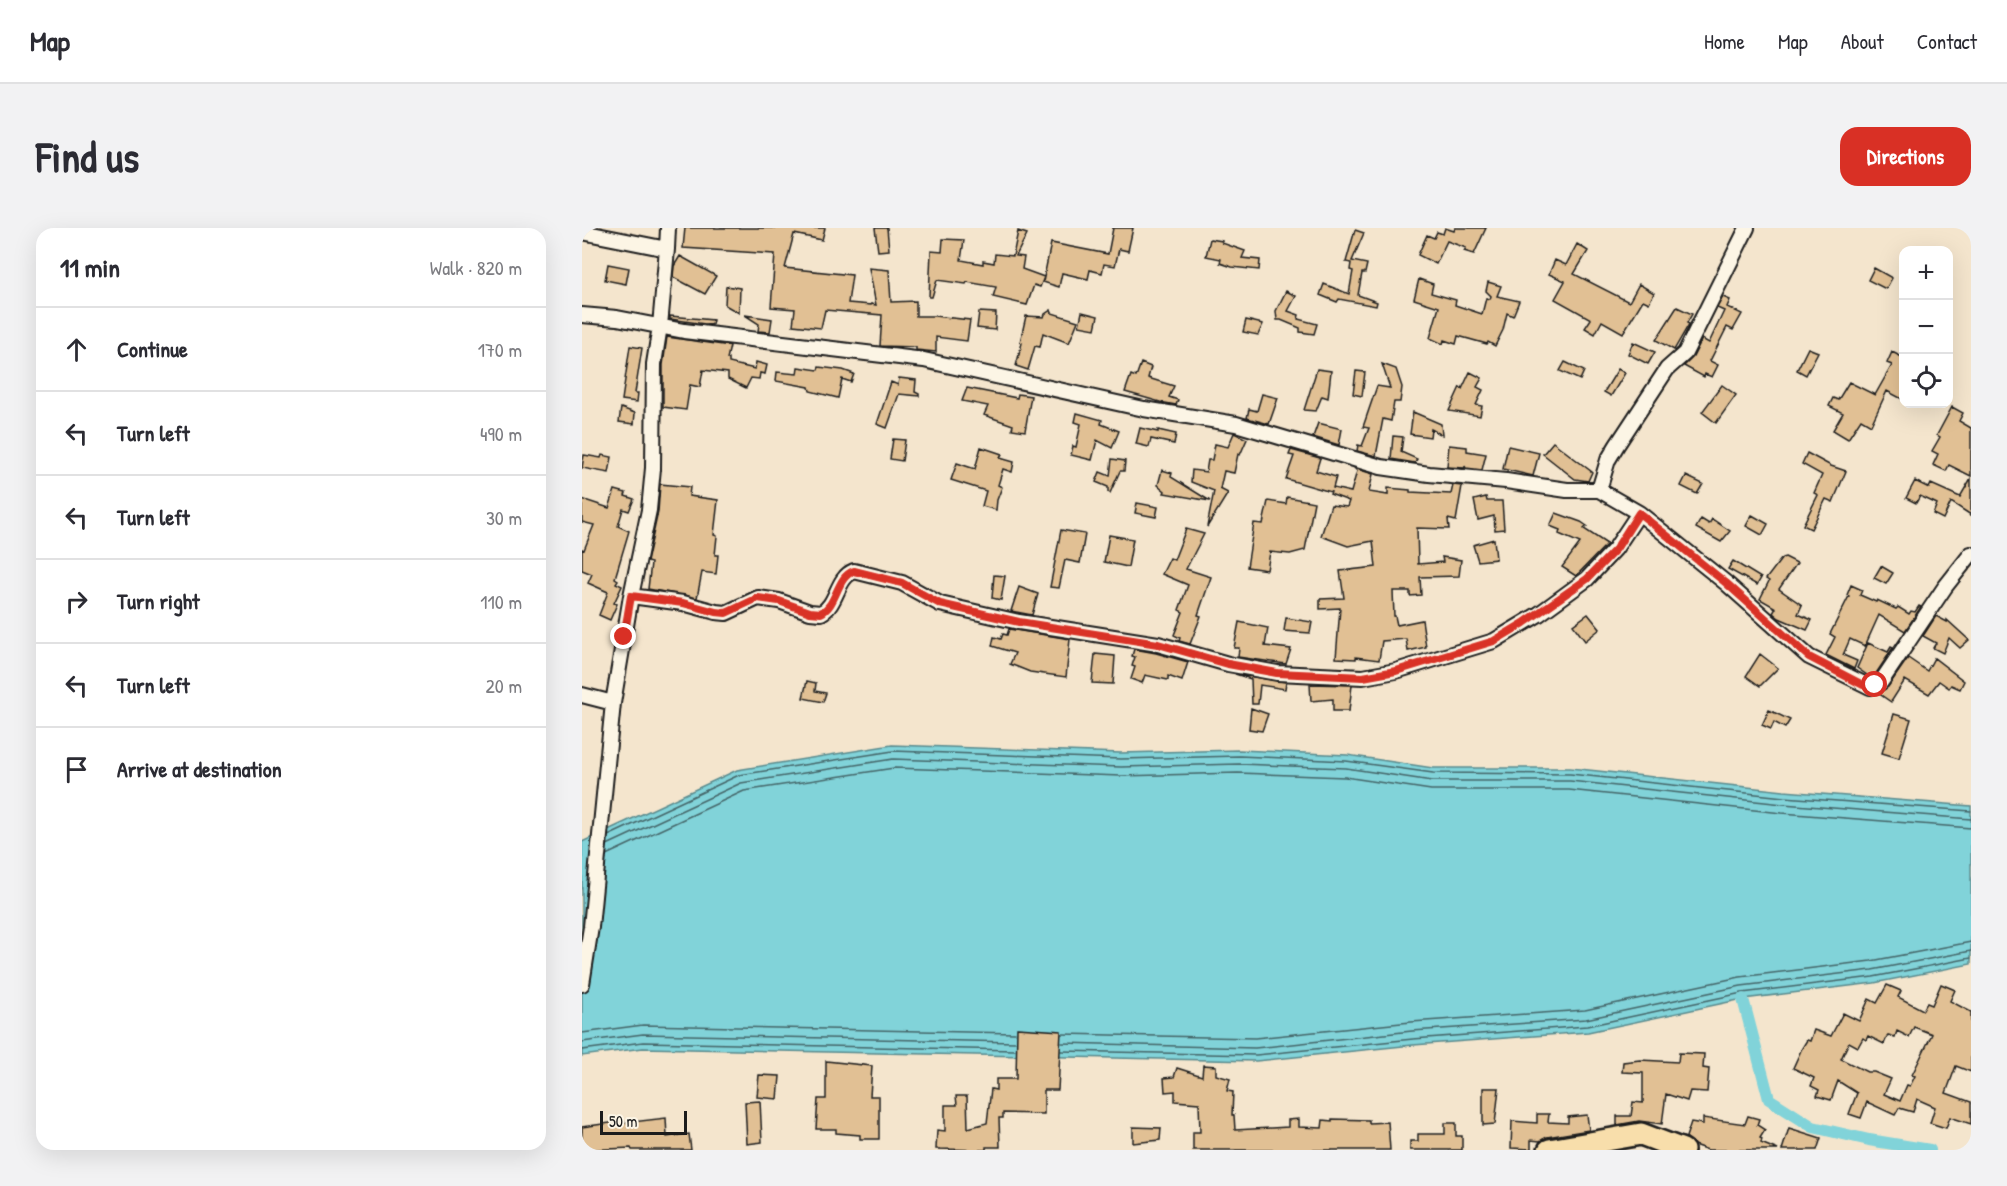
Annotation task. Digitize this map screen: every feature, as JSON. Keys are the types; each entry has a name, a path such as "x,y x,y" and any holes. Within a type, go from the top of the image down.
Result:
{"main road":[{"path":"1548,1150 1641,1134 1683,1150"}],"street":[{"path":"582,984 591,927 613,703 631,596 650,510 653,468 654,364 660,326 668,228"},
{"path":"1599,490 1608,460 1617,445 1667,369 1685,353 1747,228"},
{"path":"582,232 667,249"},
{"path":"582,315 684,331 924,360 1144,409 1236,424 1381,466 1567,490 1599,490 1639,513 1726,583 1809,657 1870,687 1881,682 1945,587 1971,554"},
{"path":"631,596 683,603 726,613 758,598 779,601 810,612 821,613 831,605 845,577 854,571 902,583 940,604 1019,622 1158,644 1228,664 1277,673 1363,677 1396,671 1494,641 1530,620 1587,579 1616,549 1639,513"},
{"path":"582,695 613,703"}],"water":[{"path":"892,745 1121,753 1239,750 1347,755 1433,768 1570,768 1784,791 1971,806 1971,964 1874,983 1743,999 1588,1032 1413,1045 1256,1061 643,1048 582,1056 582,842 737,770"}],"building":[{"path":"685,228 825,228 822,240 794,234 785,268 852,275 848,303 871,305 876,305 869,268 889,270 891,302 916,301 916,316 970,320 967,341 936,337 936,352 916,350 916,347 880,346 882,315 825,310 821,328 793,325 795,309 771,307 775,254 683,248"},
{"path":"875,228 887,228 889,250 878,251"},
{"path":"1113,228 1133,228 1128,251 1119,249 1115,266 1104,264 1102,273 1090,270 1088,279 1062,273 1059,287 1043,282 1051,243 1108,254"},
{"path":"1445,228 1454,231 1455,228 1486,228 1474,254 1464,251 1466,248 1447,241 1436,264 1418,255 1427,235 1434,238 1437,232 1443,234"},
{"path":"1355,230 1364,233 1352,261 1367,264 1365,273 1362,273 1358,295 1377,302 1376,306 1339,299 1337,302 1320,295 1324,284 1349,294 1353,271 1350,270 1351,263 1346,262"},
{"path":"1018,231 1027,234 1016,256 1024,257 1022,269 1044,277 1040,287 1034,285 1027,305 993,297 996,287 967,282 966,284 937,280 932,297 929,297 931,251 942,252 943,239 964,240 961,260 983,264 983,261 994,263 995,254 1013,256"},
{"path":"1210,239 1222,241 1222,243 1245,251 1242,258 1260,260 1259,270 1232,267 1220,263 1221,259 1206,256"},
{"path":"1577,244 1588,251 1574,274 1629,302 1639,284 1654,293 1649,303 1643,300 1623,333 1602,321 1595,334 1585,328 1591,319 1555,299 1565,281 1549,274 1555,260 1566,265"},
{"path":"680,256 716,276 705,294 673,277 674,266"},
{"path":"608,264 629,268 626,284 605,280"},
{"path":"1874,268 1892,278 1886,289 1868,280"},
{"path":"1419,279 1433,284 1431,293 1456,300 1455,305 1482,314 1486,298 1490,299 1491,296 1486,291 1488,282 1501,286 1497,296 1519,301 1513,316 1507,313 1503,330 1495,346 1488,342 1487,344 1458,336 1456,344 1444,340 1443,344 1430,338 1439,307 1414,299"},
{"path":"726,286 740,288 739,313 725,305"},
{"path":"1286,291 1296,296 1288,311 1299,315 1298,319 1317,324 1314,334 1300,332 1300,328 1277,320 1276,311"},
{"path":"1723,297 1730,300 1727,307 1742,314 1733,330 1727,327 1710,361 1718,365 1712,377 1705,374 1704,377 1684,366 1693,357 1702,339 1709,343 1724,311 1717,308"},
{"path":"1677,307 1692,314 1674,350 1656,340"},
{"path":"1051,310 1052,313 1078,321 1069,343 1043,333 1040,347 1035,346 1028,370 1016,366 1026,316 1044,317"},
{"path":"979,312 996,313 995,330 977,328"},
{"path":"1082,312 1098,316 1095,329 1079,326"},
{"path":"745,315 772,319 770,332 758,331 759,324"},
{"path":"670,316 713,320 712,325 670,319"},
{"path":"1246,320 1263,324 1258,335 1243,332"},
{"path":"667,337 730,346 727,359 729,363 755,369 756,362 767,365 765,374 760,373 759,379 751,378 746,388 728,379 728,373 703,370 700,387 690,385 686,410 663,407 663,365"},
{"path":"1633,342 1655,352 1648,364 1628,354"},
{"path":"630,346 642,348 635,393 638,393 637,402 622,400"},
{"path":"1808,348 1818,352 1806,375 1797,370"},
{"path":"1892,352 1899,356 1899,397 1887,391 1871,425 1861,419 1848,439 1833,430 1843,413 1829,406 1833,398 1838,400 1849,382 1875,395 1892,365 1887,363"},
{"path":"1565,362 1584,371 1580,380 1560,371"},
{"path":"1141,363 1151,367 1148,378 1174,386 1169,397 1178,400 1176,405 1125,392 1131,375 1136,377"},
{"path":"1382,364 1396,369 1402,387 1400,402 1394,402 1391,421 1383,419 1376,456 1357,451 1358,445 1362,446 1369,428 1363,427 1377,386 1390,388"},
{"path":"798,367 843,370 854,374 851,382 842,379 838,398 810,391 809,387 776,381 777,372 797,374"},
{"path":"1317,369 1331,371 1328,398 1322,396 1316,411 1304,410"},
{"path":"1618,369 1625,373 1611,396 1604,392"},
{"path":"1356,371 1365,372 1362,396 1353,394"},
{"path":"1470,372 1482,378 1477,387 1483,390 1476,405 1482,406 1480,416 1449,411"},
{"path":"899,378 916,380 915,392 919,396 899,394 887,428 877,424 891,382 898,385"},
{"path":"1722,385 1736,395 1716,423 1702,412"},
{"path":"967,388 1017,398 1018,394 1031,396 1025,431 1012,429 1013,425 984,415 988,406 962,401"},
{"path":"1262,394 1278,398 1269,424 1247,418 1249,409 1257,411"},
{"path":"621,408 635,413 634,424 619,422"},
{"path":"1951,408 1963,413 1959,421 1971,428 1971,476 1949,465 1946,471 1933,465 1938,454 1932,451 1940,437 1937,435"},
{"path":"1413,412 1441,424 1442,435 1431,429 1430,437 1410,434"},
{"path":"1077,413 1102,420 1101,424 1119,431 1112,448 1097,440 1092,460 1071,455 1073,446 1076,447 1081,424 1075,422"},
{"path":"1318,423 1342,429 1339,445 1313,437"},
{"path":"1140,428 1176,434 1174,444 1151,439 1149,447 1136,444"},
{"path":"1234,433 1247,439 1240,455 1238,454 1234,473 1224,471 1220,489 1228,493 1207,527 1214,491 1191,482 1192,470 1206,472 1208,460 1212,460 1215,444 1228,447"},
{"path":"1393,436 1403,437 1401,452 1417,459 1415,463 1391,459"},
{"path":"893,439 905,440 902,461 890,459"},
{"path":"1553,442 1592,472 1588,481 1575,479 1543,454"},
{"path":"1449,445 1467,447 1467,451 1486,454 1482,470 1465,466 1465,468 1447,467"},
{"path":"1508,446 1539,453 1533,476 1503,469"},
{"path":"981,447 1002,454 1000,458 1014,462 1012,472 1003,469 998,485 1002,487 996,510 982,506 986,491 951,480 957,463 975,469"},
{"path":"1291,450 1320,458 1316,471 1336,477 1333,488 1351,492 1357,471 1354,468 1373,474 1369,492 1388,495 1388,488 1410,490 1410,492 1451,494 1453,485 1462,486 1456,521 1448,519 1449,529 1417,528 1418,564 1443,562 1442,557 1461,560 1459,576 1420,577 1421,595 1410,596 1410,591 1393,591 1394,616 1397,625 1422,620 1426,647 1408,651 1406,639 1382,641 1379,660 1356,657 1356,659 1336,658 1340,608 1320,609 1320,599 1344,598 1340,571 1376,567 1373,541 1348,546 1321,536 1331,505 1347,507 1349,501 1330,494 1331,492 1286,479 1294,456 1289,455"},
{"path":"1807,453 1846,471 1833,502 1826,499 1811,529 1803,525 1818,495 1814,493 1822,475 1802,464"},
{"path":"584,455 612,457 609,473 582,468"},
{"path":"1112,459 1125,461 1124,471 1120,471 1110,493 1108,487 1096,482 1100,472 1110,476"},
{"path":"1162,470 1172,473 1171,477 1210,501 1164,493 1165,491 1158,485"},
{"path":"1686,476 1703,484 1697,494 1681,486"},
{"path":"1971,478 1971,515 1951,502 1943,519 1933,514 1937,504 1920,496 1916,503 1906,498 1915,481 1929,488 1931,484 1960,497"},
{"path":"660,484 690,487 689,496 718,500 714,535 717,536 715,555 718,555 716,574 702,572 697,598 648,589 651,563 647,562 658,512"},
{"path":"615,490 626,493 625,496 634,499 629,511 623,509 618,526 629,531 615,578 618,580 616,583 622,586 614,603 617,604 610,620 599,615 608,592 588,583 592,574 582,570 582,549 584,550 594,525 582,522 582,499 609,508"},
{"path":"1287,497 1314,502 1305,550 1290,554 1270,552 1267,570 1247,567 1254,523 1263,524 1268,501 1286,504"},
{"path":"1486,497 1487,501 1502,501 1504,529 1495,530 1494,516 1478,520 1474,500"},
{"path":"1137,503 1158,507 1156,517 1135,513"},
{"path":"1556,513 1581,522 1587,526 1584,529 1607,544 1576,576 1562,567 1580,543 1559,534 1560,530 1550,526"},
{"path":"1752,515 1768,524 1762,535 1746,526"},
{"path":"1701,519 1709,524 1712,519 1730,531 1721,542 1696,528"},
{"path":"1186,529 1204,534 1186,569 1211,577 1198,615 1201,616 1190,644 1179,641 1180,638 1174,635 1183,612 1179,610 1188,585 1162,574 1170,558 1174,560"},
{"path":"1061,530 1085,534 1080,563 1065,560 1059,588 1050,587"},
{"path":"1109,535 1133,539 1128,567 1104,562"},
{"path":"1494,539 1496,559 1478,561 1473,545"},
{"path":"1785,557 1797,563 1779,589 1802,605 1798,614 1812,620 1807,630 1779,618 1773,613 1776,608 1760,599 1769,581 1766,579"},
{"path":"1733,561 1761,578 1757,585 1728,569"},
{"path":"1881,566 1893,573 1886,584 1874,578"},
{"path":"994,575 1005,576 1001,600 992,598"},
{"path":"1851,585 1862,590 1860,595 1896,609 1898,607 1909,614 1911,611 1915,612 1919,606 1921,607 1905,631 1879,615 1865,646 1850,639 1843,655 1857,661 1854,669 1826,655 1835,637 1830,634 1849,596 1847,595"},
{"path":"1019,587 1038,594 1032,615 1011,611"},
{"path":"1588,614 1600,629 1585,641 1573,625"},
{"path":"1936,616 1947,622 1947,620 1969,640 1960,648 1949,638 1943,653 1933,648 1936,643 1923,636"},
{"path":"1286,618 1312,622 1310,633 1284,631"},
{"path":"1239,622 1268,628 1265,646 1291,649 1286,664 1238,657 1239,648 1234,648"},
{"path":"1009,629 1070,639 1066,677 1030,672 1010,664 1015,653 992,646 994,637 1001,639 1003,634 1007,635"},
{"path":"1868,643 1888,652 1891,647 1893,648 1875,675 1870,677 1857,668"},
{"path":"1134,649 1188,662 1182,681 1168,676 1168,680 1145,675 1142,683 1131,679 1135,667 1132,666 1135,657 1132,656"},
{"path":"1095,654 1115,656 1113,684 1092,683"},
{"path":"1760,654 1778,668 1760,686 1746,676"},
{"path":"1908,658 1927,671 1934,658 1964,681 1960,689 1951,685 1949,688 1939,681 1929,694 1905,680 1891,702 1878,693 1888,687"},
{"path":"1235,674 1286,682 1285,689 1260,685 1258,704 1252,704 1251,679"},
{"path":"807,681 816,683 815,691 826,693 823,702 803,698"},
{"path":"1310,684 1352,685 1349,711 1333,711 1333,699 1311,701"},
{"path":"1251,708 1268,714 1262,731 1249,729"},
{"path":"1769,710 1790,720 1785,728 1774,722 1771,729 1762,725"},
{"path":"1894,714 1911,719 1899,758 1882,753"},
{"path":"1941,984 1955,990 1950,1001 1971,1012 1971,1072 1956,1066 1946,1093 1971,1102 1971,1124 1950,1117 1946,1128 1930,1123 1935,1107 1917,1099 1913,1112 1899,1108 1895,1115 1867,1102 1861,1118 1849,1114 1857,1093 1838,1081 1831,1100 1817,1096 1819,1090 1811,1086 1814,1078 1793,1068 1807,1040 1810,1041 1814,1030 1831,1036 1843,1013 1859,1021 1869,999 1877,1003 1887,985 1901,991 1898,997 1923,1010 1927,1003 1932,1005","holes":["1914,1027 1932,1034 1912,1075 1915,1076 1910,1086 1907,1085 1900,1101 1884,1094 1891,1079 1874,1072 1867,1072 1841,1059 1849,1042 1858,1047 1863,1038 1866,1040 1868,1036 1884,1044 1888,1035 1895,1037 1897,1031 1909,1037"]},
{"path":"1017,1028 1061,1031 1058,1090 1044,1090 1044,1114 1003,1113 1003,1118 999,1118 1000,1147 986,1147 986,1150 936,1149 937,1130 945,1131 945,1105 957,1105 956,1096 967,1096 968,1128 987,1123 991,1089 996,1090 996,1079 1016,1079"},
{"path":"1679,1053 1704,1054 1703,1068 1709,1069 1707,1092 1690,1091 1687,1101 1666,1094 1662,1124 1639,1121 1617,1125 1617,1116 1631,1116 1633,1102 1643,1103 1643,1073 1622,1072 1623,1062 1640,1060 1678,1062"},
{"path":"826,1061 872,1066 870,1096 879,1096 879,1139 860,1139 860,1135 836,1133 836,1129 816,1129 818,1099 826,1099"},
{"path":"1203,1065 1216,1066 1216,1075 1230,1079 1227,1091 1233,1092 1232,1115 1234,1115 1235,1130 1288,1127 1288,1120 1299,1119 1299,1127 1322,1128 1323,1120 1332,1121 1332,1119 1369,1120 1369,1123 1388,1122 1390,1150 1193,1150 1193,1132 1200,1132 1199,1103 1175,1101 1175,1091 1165,1092 1164,1078 1174,1077 1177,1068 1202,1076"},
{"path":"759,1075 780,1076 778,1099 757,1097"},
{"path":"1483,1088 1499,1088 1495,1124 1483,1125"},
{"path":"760,1101 762,1142 747,1144 745,1102"},
{"path":"1537,1114 1549,1114 1548,1122 1568,1123 1568,1117 1587,1115 1589,1130 1547,1137 1540,1141 1531,1140 1531,1149 1511,1148 1512,1121 1537,1123"},
{"path":"1748,1116 1759,1119 1757,1125 1765,1130 1760,1138 1761,1143 1778,1150 1708,1150 1694,1145 1686,1137 1691,1122 1703,1124 1703,1118 1745,1124"},
{"path":"666,1118 667,1137 689,1134 691,1150 632,1150 631,1148 582,1150 582,1127"},
{"path":"1445,1123 1456,1123 1456,1136 1462,1136 1462,1150 1410,1150 1410,1141 1418,1141 1418,1134 1445,1134"},
{"path":"1133,1127 1161,1128 1160,1140 1133,1143"},
{"path":"1789,1128 1821,1138 1817,1150 1782,1150"}],"waterway":[{"path":"1743,999 1769,1099 1813,1127 1869,1140 1930,1150"}],"route":[{"path":"624,637 631,596 683,603 726,613 758,598 779,601 810,612 821,613 831,605 845,577 854,571 902,583 940,604 1019,622 1158,644 1228,664 1277,673 1363,677 1396,671 1494,641 1539,614 1587,579 1616,549 1639,513 1726,583 1809,657 1863,685 1870,687 1875,685"}]}
